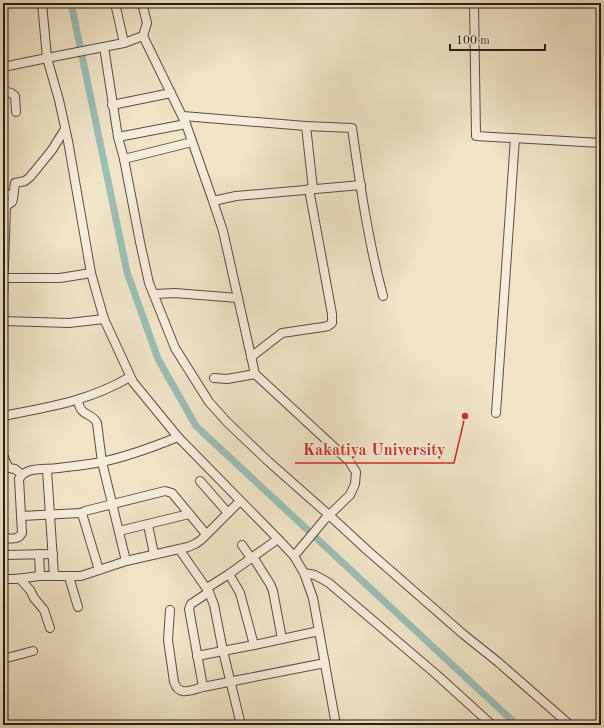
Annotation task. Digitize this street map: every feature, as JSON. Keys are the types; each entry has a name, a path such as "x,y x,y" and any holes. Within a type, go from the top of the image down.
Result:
{"street":[{"path":"42,3 47,58 59,100 91,272 104,319 133,382 178,437 240,501 278,538 296,553 313,598 336,725"},
{"path":"115,3 124,43"},
{"path":"142,3 147,23 143,36 183,116 223,231 255,374 349,461 356,472 355,484 350,495 327,517 296,553"},
{"path":"474,3 476,136 601,143"},
{"path":"3,67 124,43 143,36"},
{"path":"101,48 149,283 155,294 164,323 175,348 209,402 227,422 327,517 570,725"},
{"path":"3,91 11,93 15,96 16,112"},
{"path":"112,105 171,93"},
{"path":"183,116 306,126 352,128 360,185 383,296"},
{"path":"118,137 186,124"},
{"path":"251,356 282,333 328,326 332,323 332,314 311,189 306,126"},
{"path":"3,297 6,206 12,202 15,183 25,181 30,177 52,150 65,129"},
{"path":"496,413 515,138"},
{"path":"124,159 192,142"},
{"path":"213,200 236,196 360,185"},
{"path":"3,194 13,195"},
{"path":"3,278 60,278 91,272"},
{"path":"155,294 175,293 238,298"},
{"path":"3,321 69,323 104,319"},
{"path":"214,378 227,379 255,374"},
{"path":"3,416 78,401 113,387 130,377"},
{"path":"78,401 79,408 96,420 102,462 126,562"},
{"path":"3,538 14,539 21,536 19,479 21,474 30,470 47,470 102,462 155,446 178,437"},
{"path":"3,455 5,467 15,470 21,474"},
{"path":"47,470 54,576"},
{"path":"200,481 228,513"},
{"path":"21,516 82,512 164,491 172,493 206,534"},
{"path":"3,580 40,576 81,576 154,554 196,544 240,501"},
{"path":"82,512 99,570"},
{"path":"119,531 189,514"},
{"path":"148,525 154,554"},
{"path":"202,687 189,613 190,606 208,590 278,538"},
{"path":"242,545 270,584 273,591 282,639"},
{"path":"179,549 208,590 214,605 223,651 241,725"},
{"path":"39,554 40,576"},
{"path":"3,555 53,554"},
{"path":"304,573 315,575 329,583 437,675 492,725"},
{"path":"229,574 240,593 254,645"},
{"path":"69,577 78,607"},
{"path":"20,579 44,610 50,628"},
{"path":"170,610 169,650 176,687 178,690 184,692 202,687 325,663"},
{"path":"197,656 319,631"},
{"path":"3,659 33,651"}],"waterway":[{"path":"71,3 127,272 158,359 196,426 517,725"}],"place":[{"name":"Kakatiya University","path":"465,416"}]}
